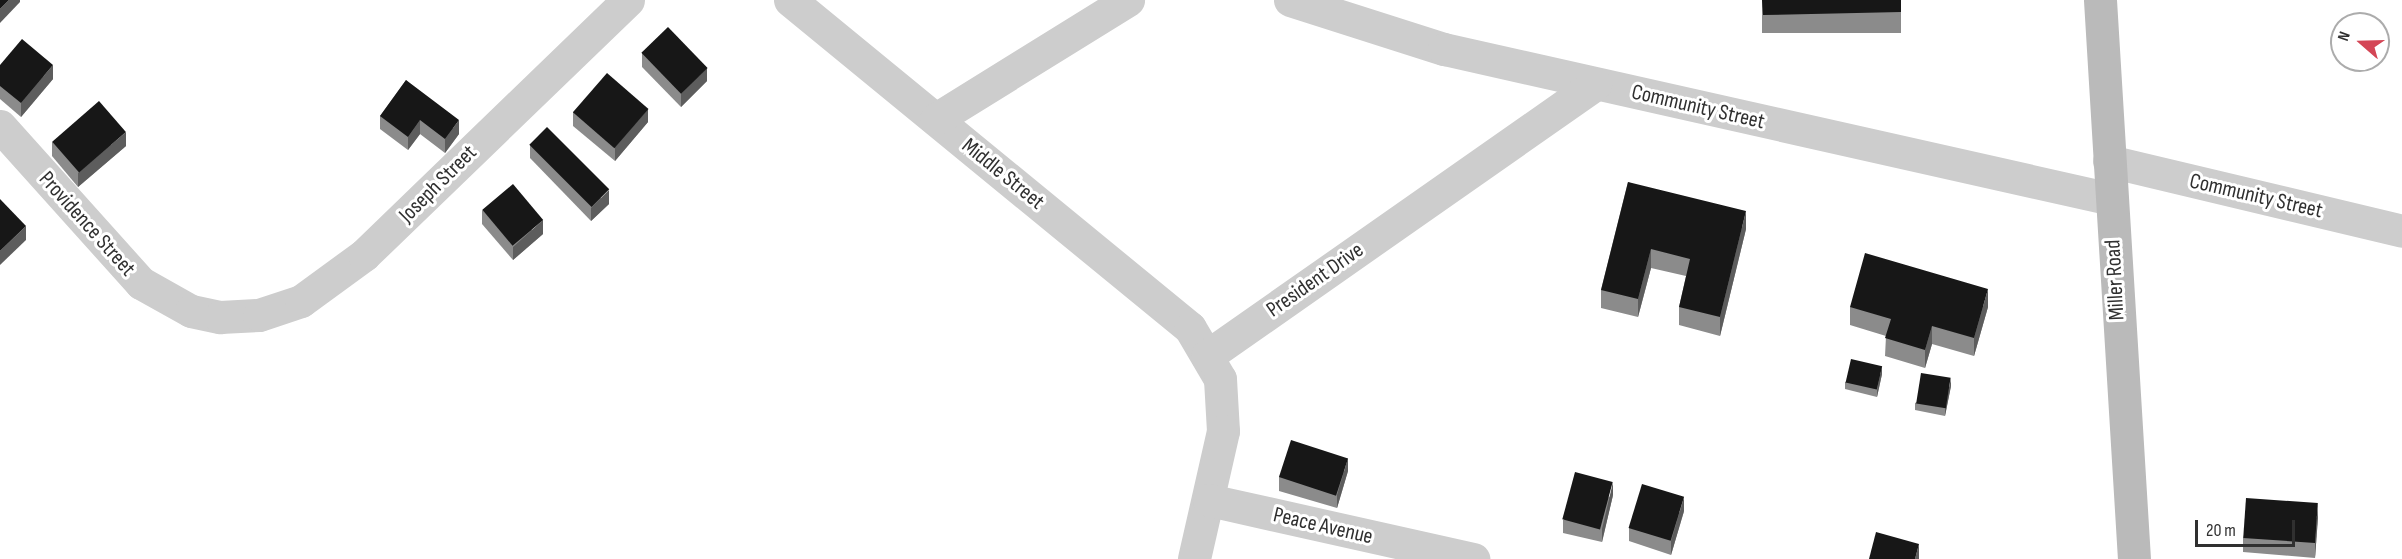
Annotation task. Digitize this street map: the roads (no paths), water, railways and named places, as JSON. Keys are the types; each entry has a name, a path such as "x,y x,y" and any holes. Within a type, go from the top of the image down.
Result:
{"main road":[{"name":"Miller Road","path":"2100,0 2134,559"}],"street":[{"name":"Joseph Street","path":"220,317 259,315 301,301 356,261 628,0"},
{"name":"Middle Street","path":"790,0 1146,290 1190,328 1207,356"},
{"path":"936,119 1128,0"},
{"name":"Community Street","path":"1290,0 1374,31 1595,84 2111,199"},
{"name":"President Drive","path":"1207,356 1595,84"},
{"name":"Providence Street","path":"0,126 141,283 191,311 220,317"},
{"name":"Community Street","path":"2109,161 2402,231"},
{"path":"1194,559 1223,431 1220,379 1207,356"},
{"name":"Peace Avenue","path":"1209,500 1473,559"}]}
